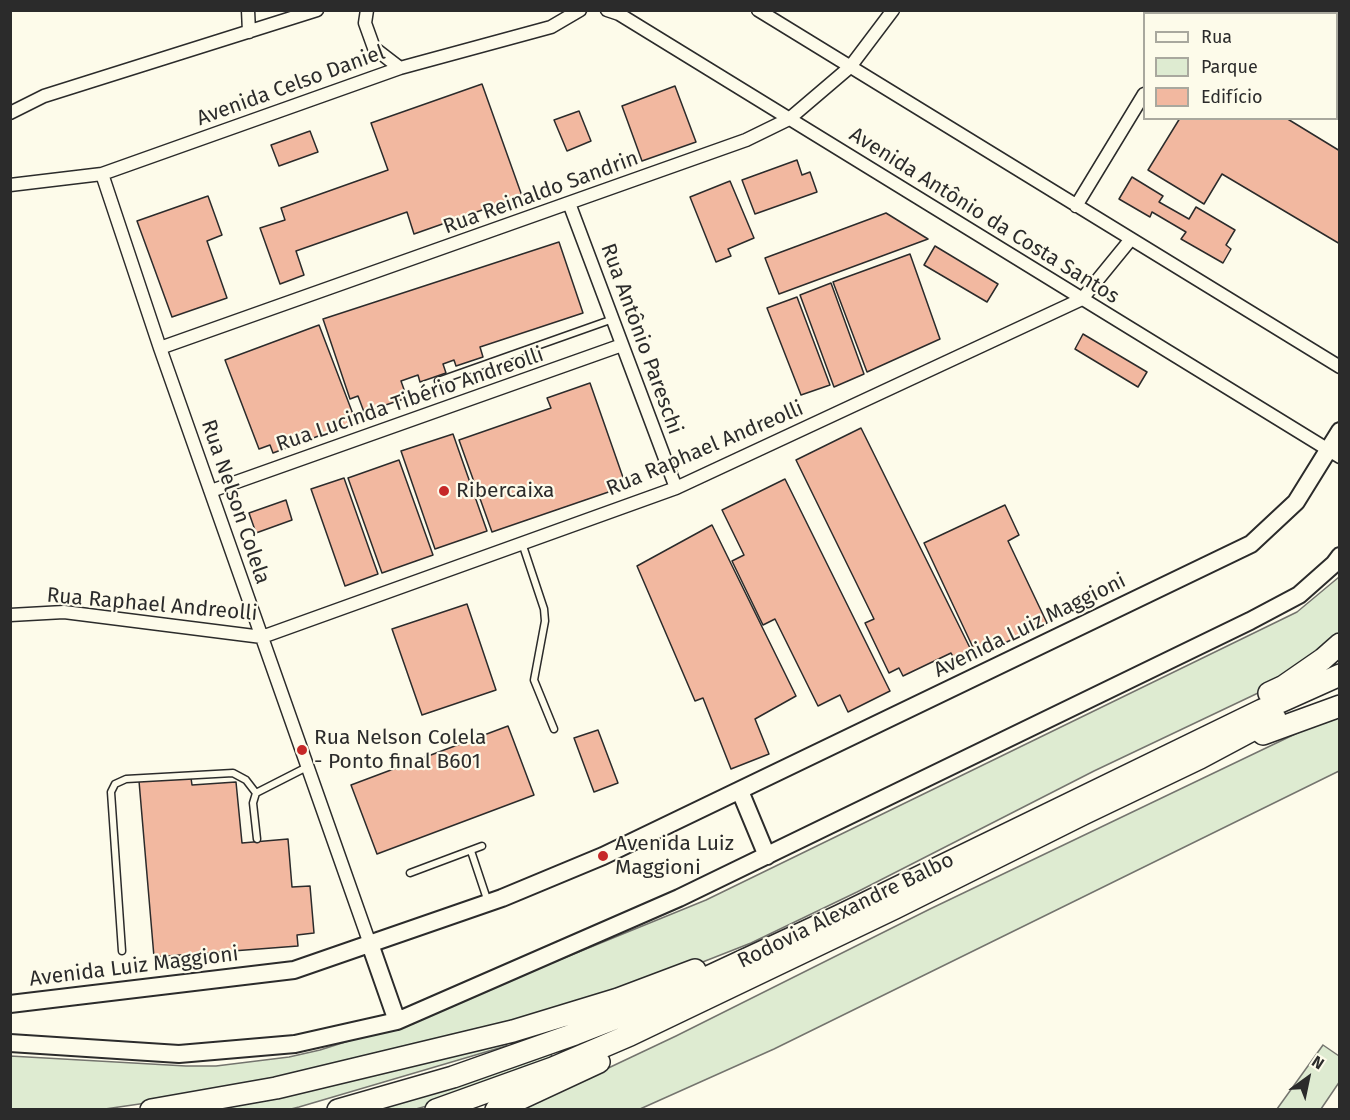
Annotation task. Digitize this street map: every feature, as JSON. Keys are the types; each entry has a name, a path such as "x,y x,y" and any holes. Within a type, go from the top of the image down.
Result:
{"highway":[{"path":"965,854 1066,797 1223,715 1284,686 1323,659 1340,644"},
{"name":"Rodovia Alexandre Balbo","path":"338,1110 453,1077 637,1010 839,916 1262,710 1340,675"},
{"name":"Rodovia Alexandre Balbo","path":"436,1110 553,1068 630,1035 1200,758 1340,685"},
{"path":"1200,758 1340,706"},
{"path":"151,1110 276,1088 513,1031 618,999 839,916"},
{"path":"496,1110 574,1075 789,959"}],"street":[{"path":"248,10 249,32"},
{"path":"10,113 44,96 317,10"},
{"path":"367,10 365,23 374,48 400,68"},
{"name":"Avenida Celso Daniel","path":"10,185 102,174 400,68 551,27 580,10"},
{"name":"Avenida Antônio da Costa Santos","path":"607,10 619,14 1334,454"},
{"path":"758,10 1340,367"},
{"name":"Rua Reinaldo Sandrin","path":"160,348 746,140 789,119 850,67 893,10"},
{"path":"1076,206 1143,96"},
{"name":"Rua Nelson Colela","path":"102,174 160,348 370,944"},
{"name":"Rua Antônio Pareschi","path":"569,203 676,488"},
{"name":"Rua Raphael Andreolli","path":"10,615 64,612 262,637 676,488 1082,299 1131,239"},
{"name":"Rua Lucinda Tibério Andreolli","path":"211,491 622,345"},
{"name":"Avenida Luiz Maggioni","path":"10,1004 294,970 489,903 603,856 1251,544 1296,501 1334,454 1340,431"},
{"path":"10,1043 179,1054 295,1044 397,1021 679,898 1250,621 1299,596 1340,556"},
{"path":"740,791 767,856"},
{"path":"370,944 397,1021"}],"lane":[{"path":"438,381 613,320"},
{"path":"522,543 544,609 545,621 534,680 554,729"},
{"path":"257,839 253,803 256,793 308,767"},
{"path":"122,951 111,792 115,784 126,779 233,773 246,780 256,793"},
{"path":"410,873 482,846"},
{"path":"471,851 489,903"}],"green space":[{"path":"1339,577 1339,637 1277,684 1094,771 857,892 751,943 667,976 430,1045 181,1098 105,1109 11,1109 10,1056 216,1066 289,1057 320,1050 402,1024 706,900 1297,612"},
{"path":"1339,713 1339,771 774,1049 640,1109 514,1110 547,1097 676,1036 930,909"},
{"path":"507,1043 506,1046 287,1110 212,1110"},
{"path":"1323,1045 1339,1056 1340,1081 1321,1109 1277,1109"},
{"path":"550,1051 553,1061 441,1102 416,1109 369,1110"}],"building":[{"path":"482,84 522,196 414,234 407,212 296,251 304,275 280,284 260,228 285,220 281,208 388,170 371,123"},
{"path":"675,86 696,142 642,161 622,106"},
{"path":"579,111 591,141 567,151 554,120"},
{"path":"1179,120 1289,120 1340,151 1340,244 1222,174 1204,204 1148,170"},
{"path":"310,131 318,152 279,166 271,145"},
{"path":"797,160 802,175 810,172 817,192 755,214 742,180"},
{"path":"1132,177 1163,196 1159,202 1189,219 1196,207 1235,230 1226,245 1231,249 1223,263 1181,239 1186,232 1152,212 1150,217 1119,199"},
{"path":"730,181 754,238 728,249 731,256 716,262 690,197"},
{"path":"208,196 222,235 207,241 227,298 172,317 137,221"},
{"path":"886,213 928,239 779,294 765,258"},
{"path":"559,242 583,313 480,347 483,357 456,366 454,360 443,364 446,373 420,382 418,375 401,381 407,398 364,412 358,396 350,399 323,319"},
{"path":"935,246 998,284 987,302 924,265"},
{"path":"910,254 940,339 867,372 833,282"},
{"path":"831,283 864,374 834,387 800,295"},
{"path":"797,297 830,385 801,395 767,308"},
{"path":"319,325 356,422 273,453 270,445 259,449 225,360"},
{"path":"1083,334 1147,372 1138,387 1075,349"},
{"path":"590,383 626,486 492,532 459,440 551,408 547,398"},
{"path":"861,428 974,656 957,664 951,653 903,676 899,668 889,673 865,623 874,619 796,460"},
{"name":"Ribercaixa","path":"453,434 487,531 435,549 401,451"},
{"path":"399,460 433,555 382,573 348,478"},
{"path":"344,478 378,574 345,586 311,489"},
{"path":"785,479 890,691 848,712 840,695 818,706 775,619 763,625 732,561 744,555 722,510"},
{"path":"286,500 292,520 256,533 249,513"},
{"path":"1005,505 1019,535 1008,541 1047,623 977,656 924,543"},
{"path":"712,525 796,696 755,719 769,754 731,769 703,698 695,701 637,566"},
{"path":"467,604 496,690 422,715 392,629"},
{"path":"508,726 534,795 377,854 351,785"},
{"path":"598,730 618,783 594,792 574,738"},
{"path":"191,778 192,785 236,782 242,843 288,839 292,887 310,886 314,933 297,935 298,946 154,957 139,781"}],"place":[{"name":"Ribercaixa","path":"444,491"},
{"name":"Rua Nelson Colela - Ponto final B601","path":"302,750"},
{"name":"Avenida Luiz Maggioni","path":"603,856"}]}
